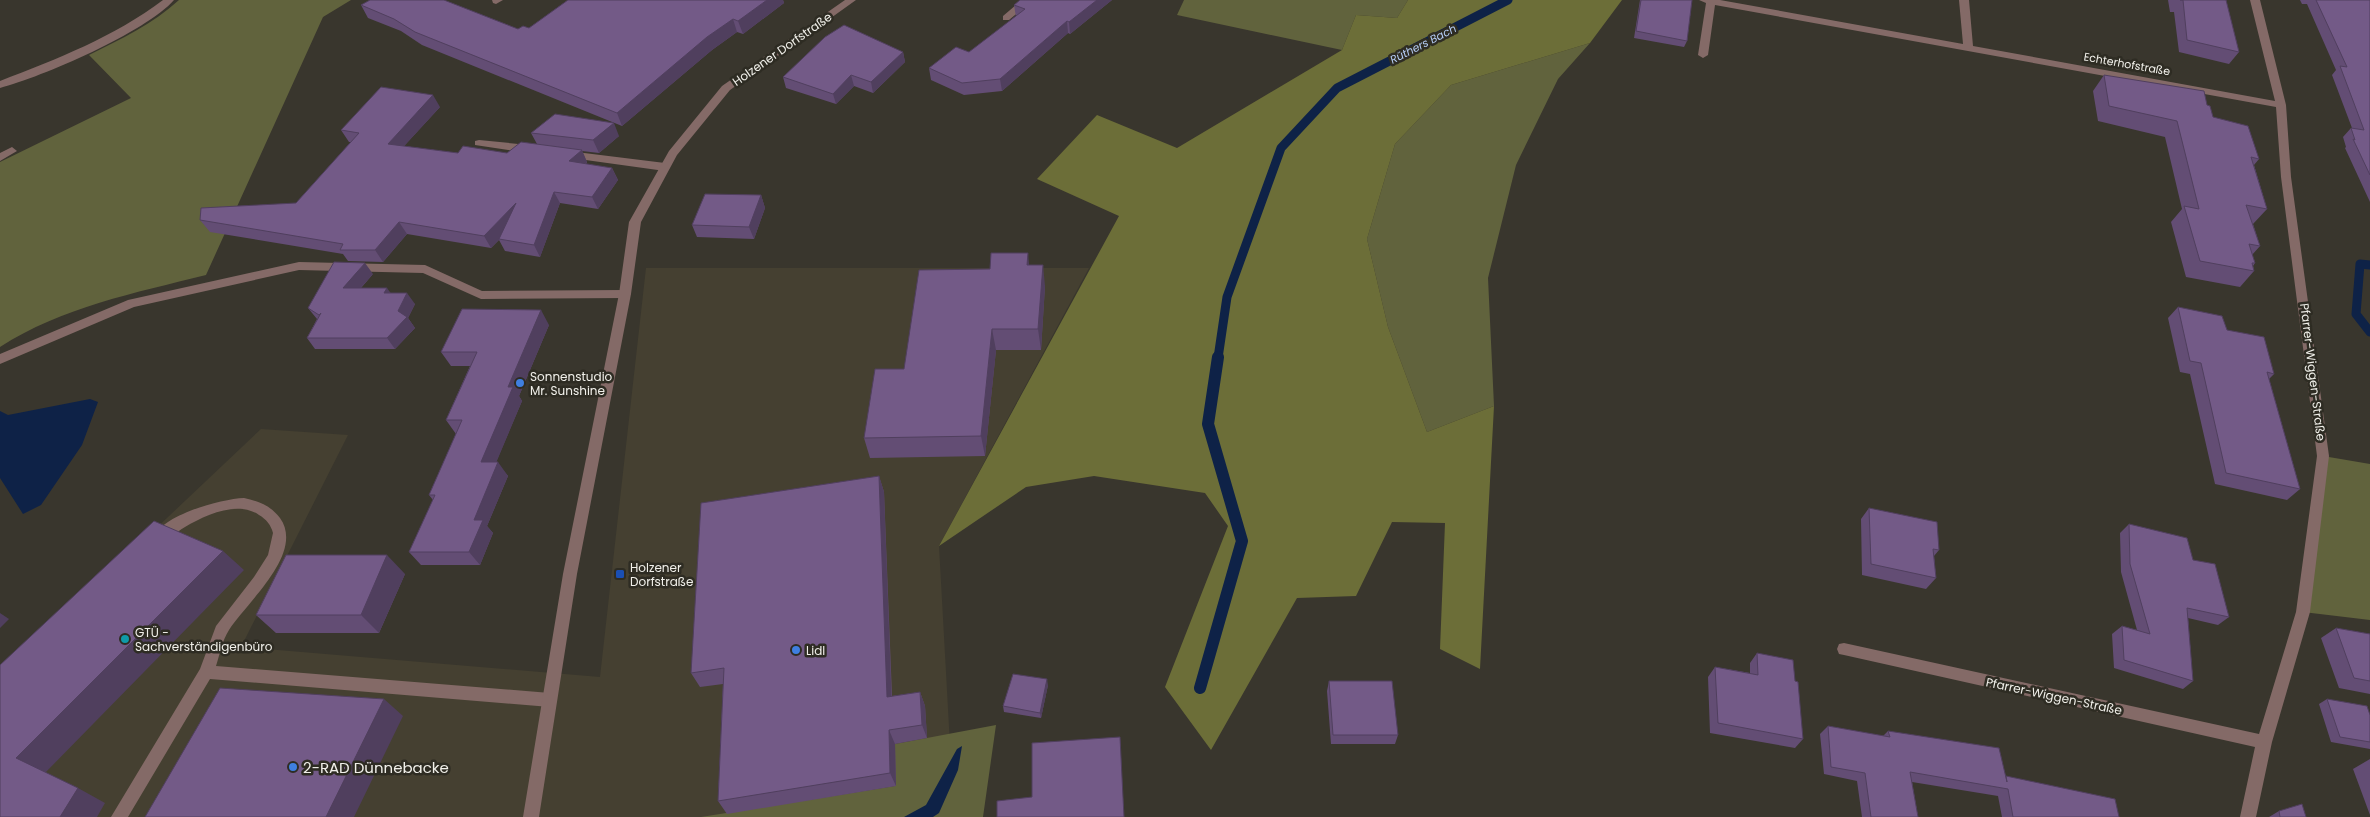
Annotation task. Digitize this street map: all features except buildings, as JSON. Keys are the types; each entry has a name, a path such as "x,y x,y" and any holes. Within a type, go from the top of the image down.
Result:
{"street":[{"path":"0,85 114,37 156,11 169,0"},
{"path":"1006,18 1028,0"},
{"path":"1964,0 1968,48"},
{"name":"Pfarrer-Wiggen-Straße","path":"2248,817 2264,742 2303,612 2324,456 2286,177 2281,105 2255,0"},
{"name":"Holzener Dorfstraße","path":"531,817 570,574 625,294 635,222 673,153 726,88 845,1"},
{"name":"Echterhofstraße","path":"1703,54 1708,1 2281,105"},
{"path":"479,143 538,151"},
{"path":"0,157 12,151"},
{"path":"557,153 665,167"},
{"path":"0,358 132,303 299,266 425,269 481,295 625,294"},
{"path":"119,817 206,672 223,626 268,567 279,547 280,531 264,509 249,505 231,504 207,510 183,521 148,549"},
{"name":"Pfarrer-Wiggen-Straße","path":"1844,649 2264,742"},
{"path":"206,672 550,700"}],"shaded area":[{"path":"646,268 1089,268 939,546 954,817 0,817 0,676 261,429 348,435 241,647 600,677"}],"green space":[{"path":"179,0 351,0 323,17 206,275 126,295 74,311 48,321 0,347 0,162 131,98 89,55 148,24"},
{"path":"1184,0 1408,0 1397,18 1356,15 1342,50 1177,15"},
{"path":"1408,0 1622,0 1590,43 1451,85 1395,144 1367,239 1388,327 1427,432 1494,406 1480,669 1440,649 1445,523 1392,522 1356,596 1297,598 1211,750 1165,687 1228,526 1205,493 1094,476 1026,487 939,546 1119,216 1037,179 1097,115 1177,148 1342,50 1356,15 1397,18"},
{"path":"1590,43 1558,79 1516,165 1488,278 1494,406 1427,432 1388,327 1367,239 1395,144 1451,85"},
{"path":"2323,456 2370,464 2370,620 2303,612"},
{"path":"996,725 983,817 701,817 895,786 895,744"}],"water":[{"path":"90,399 98,402 82,445 41,505 23,514 0,478 0,411 8,415"},
{"path":"962,746 958,770 939,813 933,817 904,817 926,805 957,749"}],"waterway":[{"name":"Rüthers Bach","path":"1218,358 1227,297 1281,148 1337,88 1508,0"},
{"path":"2370,265 2360,264 2356,314 2370,332"},
{"path":"1200,688 1242,541 1208,424 1218,357"}],"place":[{"name":"Sonnenstudio Mr. Sunshine","path":"520,383"},
{"name":"Holzener Dorfstraße","path":"620,574"},
{"name":"GTÜ - Sachverständigenbüro","path":"125,639"},
{"name":"Lidl","path":"796,650"},
{"name":"2-RAD Dünnebacke","path":"293,767"}]}
